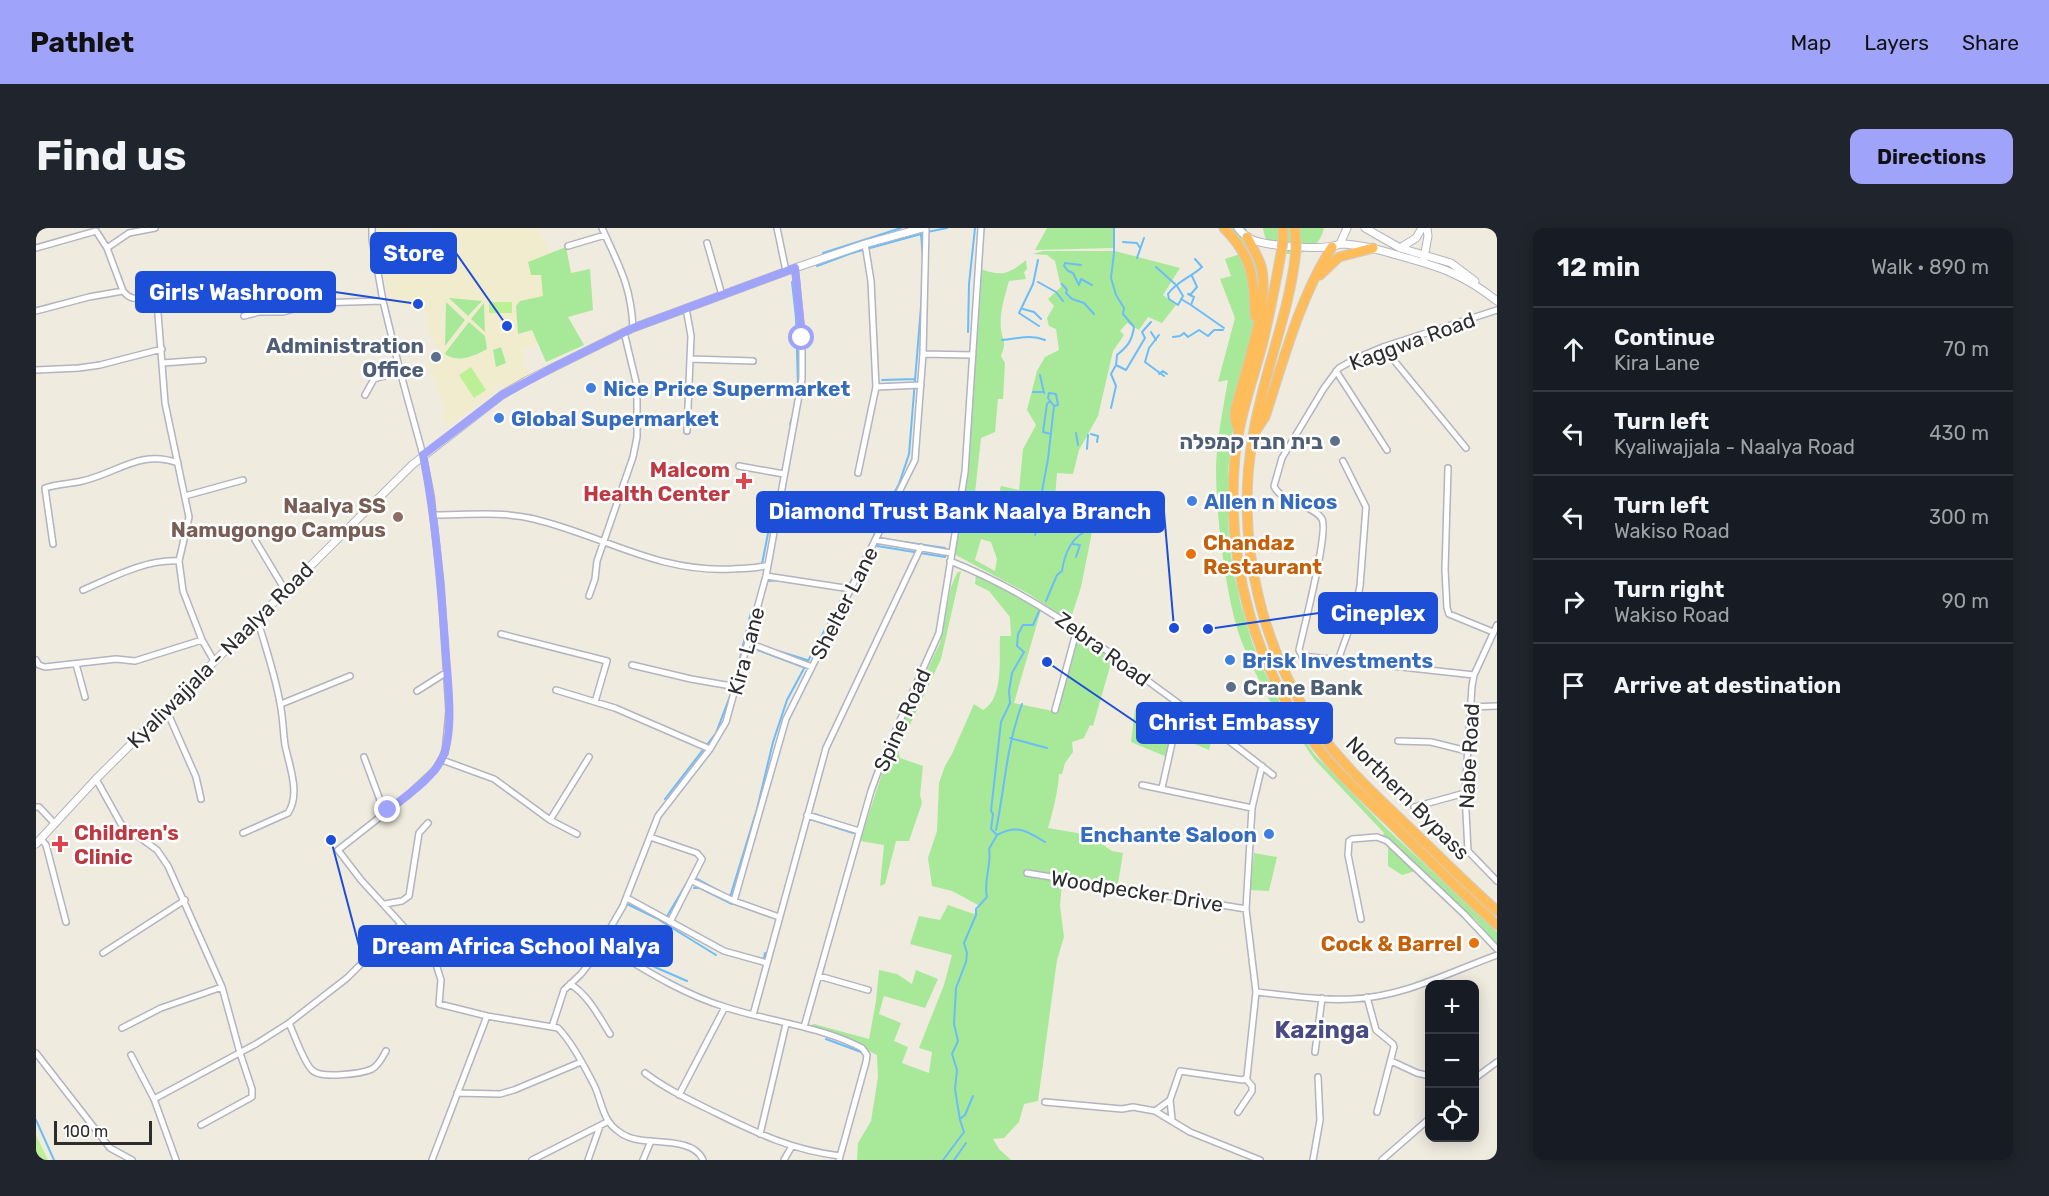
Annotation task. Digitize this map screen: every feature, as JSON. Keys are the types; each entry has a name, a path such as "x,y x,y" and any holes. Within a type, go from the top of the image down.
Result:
{"highway":[{"path":"1224,228 1237,241 1251,267 1256,336"},
{"name":"Northern Bypass","path":"1284,228 1270,315 1239,433 1233,481 1233,513 1238,563 1254,630 1275,682 1290,709 1322,753 1364,798 1497,925"},
{"name":"Northern Bypass","path":"1295,228 1296,246 1292,279 1253,435 1247,476 1248,539 1258,597 1280,660 1300,703 1329,744 1363,783 1497,911"},
{"path":"1239,433 1235,411 1256,336 1263,290 1261,268 1247,237"},
{"path":"1253,435 1265,417 1314,276 1336,245"},
{"path":"1309,289 1326,268 1339,257 1373,248"}],"main road":[{"path":"1238,228 1253,240 1281,245 1373,248 1393,254 1452,263 1497,301"},
{"path":"1336,245 1347,228"},
{"path":"1365,228 1400,248 1424,258"},
{"path":"1400,248 1416,238 1422,228"},
{"path":"1424,258 1427,228"},
{"name":"Kyaliwajjala - Naalya Road","path":"38,841 96,779 423,455 502,395 633,328 786,271 926,230"}],"street":[{"path":"107,248 129,233 155,228"},
{"path":"372,228 383,301 423,455 434,515 449,711 442,760 428,776 338,849 361,880 435,961 441,980 439,1004 487,1016 558,1028 564,1034 594,1085 607,1122 628,1137 651,1141 663,1140 680,1145 699,1153 703,1160"},
{"path":"602,228 625,276 632,307 633,328"},
{"path":"777,228 786,271"},
{"name":"Spine Road","path":"804,1027 859,831 882,761 939,633 965,472 974,306 981,228"},
{"name":"Shelter Lane","path":"734,902 786,719 808,665 851,589 915,460 917,385 923,354 926,230"},
{"path":"36,248 96,231 107,248 123,291 130,299 148,297 157,301 165,403 189,517 179,561 183,591 202,640 214,661"},
{"path":"568,246 606,235"},
{"path":"708,243 722,295"},
{"path":"858,473 876,387 871,281 865,248"},
{"name":"Kira Lane","path":"552,1027 564,990 581,974 602,944 627,898 662,810 726,722 766,576 802,380 803,358 795,268"},
{"path":"36,311 123,291"},
{"path":"244,316 259,312 283,312 315,303 383,301"},
{"path":"686,308 691,336 687,431"},
{"name":"Kaggwa Road","path":"1338,660 1306,658 1299,653 1319,565 1323,523 1318,515 1280,494 1274,486 1282,458 1336,371 1357,358 1383,347 1497,310"},
{"path":"589,596 595,579 597,561 633,457 637,437 637,386 624,332"},
{"path":"1383,347 1466,448"},
{"path":"36,370 100,365 162,350"},
{"path":"923,354 973,355"},
{"path":"691,359 753,361"},
{"path":"163,363 203,360"},
{"path":"365,395 375,378 400,371"},
{"path":"1336,371 1387,450"},
{"path":"876,387 917,385"},
{"path":"53,544 45,488 95,477 144,459 163,458 178,463"},
{"path":"1343,461 1366,507 1360,586 1354,616 1338,660 1474,675"},
{"path":"739,466 784,474"},
{"path":"1448,468 1445,579 1447,608 1449,614 1493,632"},
{"path":"185,496 243,480"},
{"path":"434,515 519,516 548,523 651,560 694,569 729,569 768,565"},
{"path":"255,540 285,590"},
{"path":"875,540 919,550 951,553"},
{"path":"753,1015 826,748 919,550"},
{"path":"83,590 133,569 166,561 179,561"},
{"name":"Zebra Road","path":"950,561 978,572 1025,596 1077,629 1273,775"},
{"path":"766,576 851,589"},
{"path":"243,833 288,813 292,806 293,783 280,704 257,618"},
{"name":"Nabe Road","path":"1497,625 1474,675 1465,793 1468,851 1497,881"},
{"path":"1055,710 1077,629"},
{"path":"501,634 607,661 595,702"},
{"path":"36,660 39,665 45,667 116,659 135,661 202,640"},
{"path":"749,643 808,665"},
{"path":"76,664 85,697"},
{"path":"632,665 734,687"},
{"path":"417,691 447,672"},
{"path":"280,704 350,675"},
{"path":"556,690 615,708 707,747"},
{"path":"1470,707 1497,706"},
{"path":"166,709 196,777 201,799"},
{"path":"1398,741 1431,742 1467,751"},
{"path":"1162,788 1172,743"},
{"path":"364,757 380,800 388,810"},
{"path":"550,820 589,757"},
{"path":"442,760 494,779 550,820 577,834"},
{"path":"1246,1078 1256,992 1246,909 1252,808 1262,766"},
{"path":"96,779 121,824 162,856 185,900 222,987 252,1089 252,1097 201,1125"},
{"path":"1142,785 1252,808"},
{"path":"1414,807 1465,793"},
{"path":"36,800 38,807 55,824"},
{"path":"807,815 859,831"},
{"path":"385,904 402,901 409,896 419,833 428,823"},
{"path":"650,837 700,855 702,859 670,922"},
{"path":"1361,919 1348,846 1352,838 1377,837 1387,841 1464,914 1497,949"},
{"path":"38,841 46,845 66,922"},
{"name":"Woodpecker Drive","path":"1027,873 1246,909"},
{"path":"692,881 734,902 778,917"},
{"path":"627,898 724,951 767,963"},
{"path":"103,952 185,900"},
{"path":"154,1099 290,1023 347,978 401,924"},
{"path":"602,944 677,989 724,1007 804,1027 859,1046 867,1054 840,1158 792,1146 760,1134 679,1095 645,1073"},
{"path":"1256,992 1322,998 1366,998 1435,980 1497,956"},
{"path":"819,976 868,990"},
{"path":"570,984 580,990 610,1034"},
{"path":"122,1028 160,1008 222,987"},
{"path":"1315,1052 1322,998"},
{"path":"1366,998 1376,1030 1393,1044 1391,1061 1377,1112"},
{"path":"679,1095 724,1007"},
{"path":"432,1160 487,1016"},
{"path":"290,1023 310,1068 318,1074 357,1073 370,1070 378,1064 386,1051"},
{"path":"760,1134 786,1024"},
{"path":"36,1053 110,1148 132,1160"},
{"path":"132,1055 154,1099 176,1160"},
{"path":"1391,1061 1425,1075"},
{"path":"458,1093 500,1094 581,1062"},
{"path":"1479,1075 1497,1062"},
{"path":"1172,1119 1170,1100 1180,1071 1242,1080 1246,1078"},
{"path":"1313,1160 1320,1115 1318,1077"},
{"path":"1238,1112 1252,1091 1252,1086 1246,1078"},
{"path":"1155,1111 1170,1100"},
{"path":"1045,1102 1122,1109 1133,1107 1155,1111 1172,1119 1190,1132 1260,1160"},
{"path":"532,1160 607,1122"},
{"path":"1382,1160 1425,1122"},
{"path":"588,1160 600,1126"},
{"path":"642,1160 651,1141"},
{"path":"784,1160 792,1146"}],"shaded area":[{"path":"408,228 409,251 433,252 432,228 539,228 550,254 566,247 571,273 590,269 593,310 568,317 584,345 546,362 538,343 522,350 529,375 502,389 499,383 494,386 496,392 447,426 442,417 446,414 426,355 438,350 429,331 425,310 391,304 379,250 379,229"}],"green space":[{"path":"1047,228 1114,228 1114,248 1035,250"},
{"path":"1218,228 1246,228 1266,287 1265,312 1245,378 1232,435 1228,471 1229,541 1241,605 1252,642 1283,709 1315,755 1387,829 1497,932 1497,945 1476,920 1444,894 1383,835 1384,833 1314,759 1304,744 1297,738 1286,734 1287,731 1262,686 1241,640 1230,601 1223,555 1216,467 1228,380 1218,382 1235,318 1220,279 1231,276 1225,259 1240,254 1228,235"},
{"path":"1263,228 1324,228 1320,239 1312,247 1292,254 1282,253 1273,248 1266,240"},
{"path":"566,247 571,273 590,269 593,310 568,317 584,345 546,362 532,330 518,334 516,306 520,301 543,296 541,275 531,275 528,262"},
{"path":"1043,251 1115,251 1180,268 1163,295 1176,305 1162,323 1148,317 1139,330 1127,323 1120,331 1124,335 1113,351 1098,416 1079,450 1073,474 1057,473 1055,497 1057,507 1080,512 1078,530 1092,532 1081,587 1070,621 1029,594 954,554 966,456 981,269 994,273 1005,273 1026,260 1027,269 1024,272 1026,279 1009,281 1003,305 1001,329 1004,344 1001,356 1005,363 1003,399 998,399 995,432 981,438 975,493 983,495 978,528 1000,531 1006,517 994,512 1001,486 1019,490 1023,449 1036,425 1027,410 1037,371 1045,357 1059,350 1056,329 1049,326 1047,318 1054,306 1048,299 1061,287 1055,261 1047,255 1033,254","holes":["981,539 991,542 997,559 995,571 975,560"]},
{"path":"450,298 482,301 468,316"},
{"path":"446,302 465,320 445,346"},
{"path":"489,302 512,302 512,313 489,313"},
{"path":"484,303 485,332 471,319"},
{"path":"469,322 485,336 487,349 462,358 446,355 445,353"},
{"path":"501,347 506,363 496,367 493,350"},
{"path":"471,367 486,390 474,398 459,375"},
{"path":"961,571 941,659 898,750 900,758 923,766 920,795 922,803 909,841 896,841 885,884 880,886 884,845 860,841 890,749 940,643 951,587 957,573"},
{"path":"976,575 1041,610 1014,703 1056,713 1077,635 1113,656 1093,726 1090,725 1084,738 1072,742 1073,752 1065,763 1062,774 1059,774 1048,828 1089,835 1112,851 1123,853 1117,890 1062,882 1060,906 1064,937 1057,960 1038,1101 1024,1104 1019,1122 1004,1138 993,1139 999,1149 1011,1160 857,1160 858,1143 871,1121 878,1077 877,1055 850,1042 802,1029 814,1024 869,1039 879,970 897,974 912,984 916,970 938,979 925,1008 884,996 879,1014 901,1023 894,1041 908,1047 902,1063 929,1073 932,1052 919,1048 944,985 952,955 910,944 919,916 940,920 948,905 974,914 980,906 952,891 932,886 928,858 937,831 939,783 974,704 983,710 994,696 999,677 1000,636 1011,636 1010,617 989,591 975,584"},
{"path":"1170,701 1213,735 1209,750 1171,734"},
{"path":"1135,709 1171,736 1167,757 1131,742"},
{"path":"1388,847 1415,871 1402,875 1388,866"},
{"path":"1254,853 1277,857 1269,891 1250,890"},
{"path":"36,1135 48,1160 36,1160"}],"waterway":[{"path":"823,253 901,228"},
{"path":"927,232 947,228"},
{"path":"968,332 969,284 975,228"},
{"path":"1111,408 1116,386 1111,374 1116,365 1117,355 1129,343 1134,327 1123,314 1124,308 1116,295 1111,278 1114,228"},
{"path":"921,234 923,258"},
{"path":"817,266 852,253 921,234"},
{"path":"1137,258 1144,238"},
{"path":"1123,242 1137,243 1140,248"},
{"path":"1177,286 1183,296 1178,305 1169,299 1168,294 1175,286 1202,267 1195,259"},
{"path":"1038,260 1033,284 1019,313 1039,326"},
{"path":"1081,265 1065,263 1064,266 1073,273 1079,285 1081,279 1092,285"},
{"path":"1156,267 1175,284"},
{"path":"1188,294 1191,294 1197,287 1192,276"},
{"path":"792,282 796,318 798,386"},
{"path":"1038,282 1056,292 1063,301"},
{"path":"1062,284 1072,299 1084,303 1094,314"},
{"path":"872,541 880,519 899,484 909,454 922,294"},
{"path":"1188,294 1194,297 1191,305 1224,328"},
{"path":"1181,299 1191,305"},
{"path":"1023,309 1034,312 1041,319"},
{"path":"1116,365 1126,370 1145,338 1142,332 1151,322"},
{"path":"1173,337 1184,333 1188,337 1199,330 1208,336 1214,330 1223,330"},
{"path":"1151,332 1156,340"},
{"path":"1159,335 1149,348 1145,362 1164,376"},
{"path":"1002,340 1029,337 1045,340"},
{"path":"1159,374 1163,371 1167,374"},
{"path":"1040,375 1044,393"},
{"path":"882,380 915,379"},
{"path":"1033,392 1042,392"},
{"path":"1046,601 1057,575 1062,571 1068,549 1084,532 1080,512 1071,510 1071,514 1066,515 1062,522 1040,502 1054,406 1058,405 1056,394 1049,393 1048,398 1054,406"},
{"path":"1050,401 1047,404 1043,432 1051,434"},
{"path":"790,424 793,415"},
{"path":"1076,433 1078,445"},
{"path":"1091,434 1098,436 1097,442"},
{"path":"1087,449 1088,435"},
{"path":"762,564 776,493"},
{"path":"1016,514 1013,529 1029,522 1032,505 1020,501"},
{"path":"977,514 991,516 995,520 1002,521"},
{"path":"975,517 995,524 995,521"},
{"path":"1035,535 1040,521 1060,526 1062,522"},
{"path":"890,540 945,548"},
{"path":"1072,544 1080,545 1076,557"},
{"path":"730,897 787,700 870,546"},
{"path":"877,546 945,557"},
{"path":"768,581 780,580"},
{"path":"943,1160 964,1132 955,1089 957,1070 952,1054 958,1041 954,1024 956,988 966,962 967,953 964,943 976,915 976,909 987,897 989,849 997,835 991,829 993,814 991,811 1001,722 1010,703 1012,673 1024,652 1017,646 1018,634 1023,625 1033,625 1040,609"},
{"path":"735,679 751,612"},
{"path":"752,648 803,667"},
{"path":"775,650 807,660"},
{"path":"665,799 716,733 733,688"},
{"path":"996,830 1009,751 1022,704"},
{"path":"1010,738 1047,748"},
{"path":"815,814 832,820"},
{"path":"813,820 853,833"},
{"path":"997,835 1016,829 1045,842"},
{"path":"666,918 689,879"},
{"path":"697,879 719,891"},
{"path":"694,888 700,888 732,904"},
{"path":"625,903 656,918 716,955"},
{"path":"608,943 687,981"},
{"path":"746,955 764,959 765,953"},
{"path":"826,1039 861,1052"},
{"path":"960,1119 965,1115 973,1096"},
{"path":"36,1120 54,1160"},
{"path":"954,1160 966,1143"}],"place":[{"name":"Girls' Washroom","path":"418,304"},
{"name":"Store","path":"507,326"},
{"name":"Administration Office","path":"436,357"},
{"name":"Nice Price Supermarket","path":"591,388"},
{"name":"Global Supermarket","path":"499,418"},
{"name":"בית חבד קמפלה","path":"1335,441"},
{"name":"Malcom Health Center","path":"744,481"},
{"name":"Allen n Nicos","path":"1192,501"},
{"name":"Naalya SS Namugongo Campus","path":"398,517"},
{"name":"Chandaz Restaurant","path":"1191,554"},
{"name":"Diamond Trust Bank Naalya Branch","path":"1174,628"},
{"name":"Cineplex","path":"1208,629"},
{"name":"Brisk Investments","path":"1230,660"},
{"name":"Christ Embassy","path":"1047,662"},
{"name":"Crane Bank","path":"1231,687"},
{"name":"Enchante Saloon","path":"1269,834"},
{"name":"Dream Africa School Nalya","path":"331,840"},
{"name":"Children's Clinic","path":"60,844"},
{"name":"Cock & Barrel","path":"1474,943"}],"district":[{"name":"Kazinga","path":"1322,1030"}],"route":[{"path":"388,810 435,770 445,753 446,744 449,711 441,586 434,515 423,455 502,395 526,381 633,328 795,268 802,338"}]}
